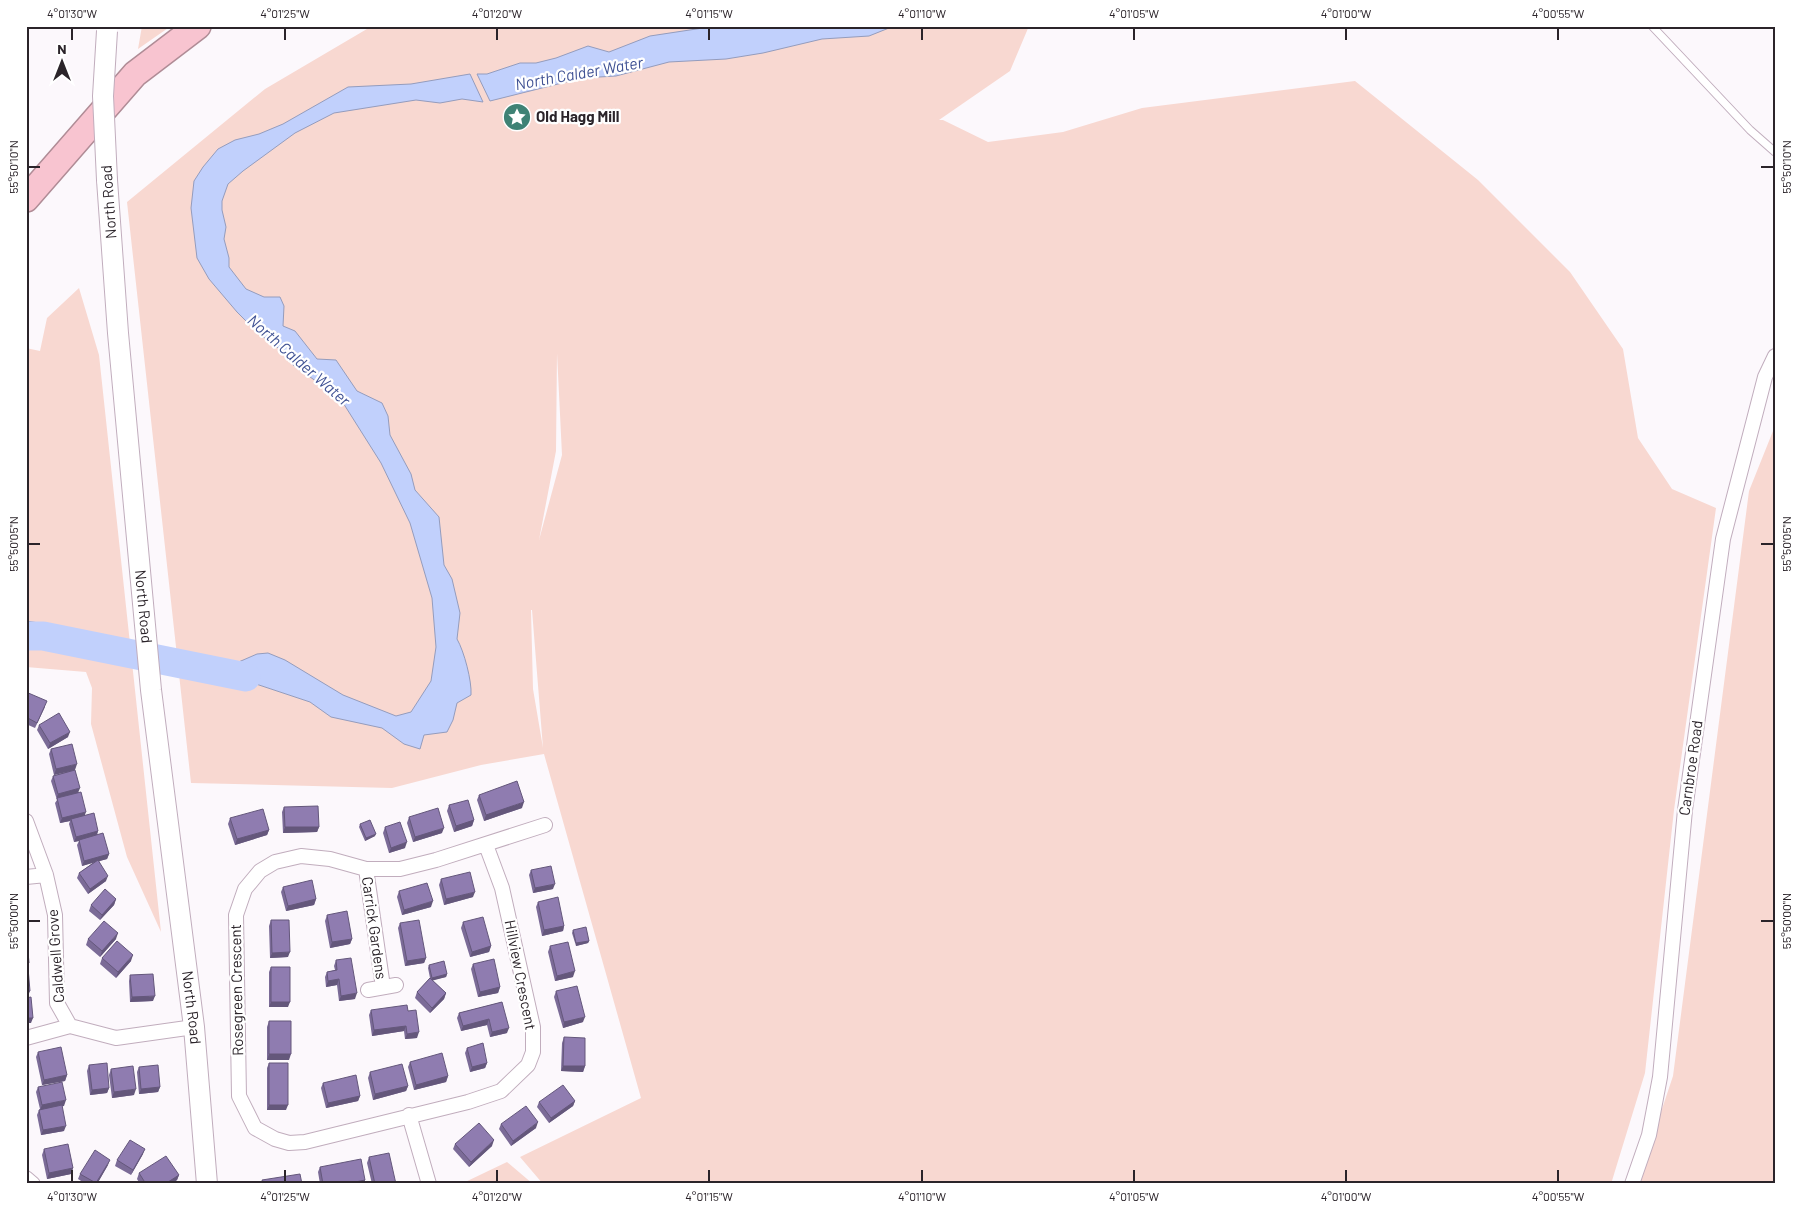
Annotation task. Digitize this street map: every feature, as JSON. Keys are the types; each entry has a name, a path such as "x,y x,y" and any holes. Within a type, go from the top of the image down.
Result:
{"highway":[{"path":"26,200 135,74 198,26"}],"main road":[{"name":"North Road","path":"107,29 103,96 118,332 151,690 194,1027 207,1184"}],"street":[{"name":"Carnbroe Road","path":"1632,1184 1649,1136 1660,1076 1685,810 1723,539 1766,377 1775,356"},
{"name":"Caldwell Grove","path":"26,821 46,875 55,915 56,1003 70,1026"},
{"name":"Rosegreen Crescent","path":"409,1115 305,1142 290,1143 275,1139 255,1128 239,1096 236,916 246,889 260,871 275,862 301,856 330,859 366,869 400,869 486,845 545,825"},
{"name":"Hillview Crescent","path":"409,1115 468,1102 501,1092 528,1065 533,1052 532,1026 502,888 486,845"},
{"name":"Carrick Gardens","path":"366,869 389,986 368,990"},
{"path":"26,877 46,875"},
{"path":"26,1038 70,1026 116,1038 194,1027"},
{"path":"409,1115 428,1182"},
{"path":"26,1178 33,1184"}],"lane":[{"path":"1652,26 1750,130 1775,152"}],"shaded area":[{"path":"142,26 171,26 138,49"},
{"path":"372,26 1029,26 1010,71 939,120 943,120 988,142 1063,132 1142,108 1355,81 1478,180 1570,272 1623,349 1638,438 1672,489 1716,508 1674,810 1645,1073 1611,1184 543,1184 520,1157 641,1098 544,754 481,765 392,788 191,783 127,202 265,89","holes":["557,353 562,455 539,540 556,451","532,610 543,748 533,689"]},
{"path":"79,288 99,355 161,932 127,857 91,724 92,688 86,672 26,667 26,348 40,351 47,318"},
{"path":"1775,426 1775,1184 1637,1184 1673,1076 1749,491"},
{"path":"507,1162 533,1184 461,1184"}],"water":[{"path":"716,26 894,26 869,36 822,39 763,53 726,59 669,62 616,76 582,78 490,101 477,74 487,74 520,63 536,63 556,58 588,46 609,52 650,36"},
{"path":"470,74 483,102 462,99 440,103 416,100 334,113 295,133 243,171 228,184 222,201 226,227 224,239 229,258 229,267 246,289 264,297 280,297 284,306 283,326 295,331 317,359 336,360 357,391 382,403 388,416 390,435 411,474 415,490 439,517 444,565 452,579 460,613 457,639 467,666 471,695 457,703 453,720 447,732 424,735 420,749 404,744 382,728 331,717 310,702 244,680 206,682 210,662 234,664 257,654 268,653 285,660 343,695 396,716 411,712 431,681 436,647 432,598 410,523 381,463 340,398 293,365 282,351 258,333 237,312 209,279 197,258 191,208 194,181 203,167 218,149 235,140 259,134 283,124 348,87 411,84"},
{"path":"26,621 52,625 62,634 80,638 76,650 26,641"}],"building":[{"path":"26,692 47,701 37,723 26,717"},
{"path":"59,713 70,732 50,743 39,725"},
{"path":"72,744 77,764 56,769 51,749"},
{"path":"75,770 80,788 58,794 53,776"},
{"path":"517,781 524,802 486,815 479,795"},
{"path":"81,792 86,812 62,818 57,798"},
{"path":"468,800 474,820 456,826 449,805"},
{"path":"318,806 319,827 285,827 284,807"},
{"path":"438,808 444,828 415,837 409,817"},
{"path":"263,809 269,830 237,839 230,818"},
{"path":"94,813 98,831 76,837 71,819"},
{"path":"370,820 376,834 366,838 360,824"},
{"path":"400,822 407,842 391,848 385,827"},
{"path":"103,833 109,854 84,861 79,840"},
{"path":"98,860 108,876 90,889 79,873"},
{"path":"551,866 555,884 535,888 531,870"},
{"path":"470,872 475,892 446,899 441,879"},
{"path":"312,880 316,899 288,906 283,887"},
{"path":"427,883 433,901 404,910 399,891"},
{"path":"105,889 116,899 102,915 91,905"},
{"path":"558,897 564,926 544,930 538,902"},
{"path":"347,911 352,939 332,942 327,915"},
{"path":"483,917 491,946 472,952 463,922"},
{"path":"271,920 289,920 290,952 272,953"},
{"path":"419,920 426,958 407,961 400,923"},
{"path":"104,921 118,933 102,951 88,939"},
{"path":"586,927 589,941 576,943 573,930"},
{"path":"26,929 29,963 26,963"},
{"path":"117,941 133,955 118,972 102,958"},
{"path":"568,942 575,971 557,976 550,946"},
{"path":"351,958 357,993 341,996 339,979 328,981 327,972 337,970 336,960"},
{"path":"494,959 500,987 480,992 473,964"},
{"path":"444,961 447,974 432,978 429,965"},
{"path":"271,967 290,967 290,1002 271,1002"},
{"path":"26,968 28,968 30,991 26,991"},
{"path":"153,974 155,996 132,997 130,975"},
{"path":"430,978 446,993 432,1008 417,992"},
{"path":"577,986 585,1017 564,1022 556,991"},
{"path":"31,997 33,1018 26,1018 26,998"},
{"path":"502,1002 509,1028 492,1032 489,1019 463,1026 459,1013"},
{"path":"407,1005 408,1011 416,1010 419,1032 407,1034 406,1026 374,1030 371,1010"},
{"path":"269,1021 291,1021 291,1054 269,1054"},
{"path":"564,1037 585,1038 585,1066 563,1066"},
{"path":"483,1043 487,1063 472,1067 467,1048"},
{"path":"61,1047 67,1075 44,1080 38,1052"},
{"path":"442,1053 448,1076 416,1085 410,1062"},
{"path":"107,1063 109,1088 92,1090 89,1065"},
{"path":"269,1063 288,1063 288,1105 269,1105"},
{"path":"402,1064 408,1086 375,1094 370,1072"},
{"path":"158,1065 160,1087 141,1089 139,1067"},
{"path":"133,1066 136,1089 114,1092 111,1069"},
{"path":"356,1075 360,1096 328,1103 323,1083"},
{"path":"62,1082 66,1100 42,1105 38,1087"},
{"path":"563,1085 575,1101 551,1118 539,1102"},
{"path":"62,1105 66,1126 43,1130 39,1110"},
{"path":"526,1106 538,1122 513,1141 501,1124"},
{"path":"479,1123 494,1140 471,1162 455,1144"},
{"path":"130,1140 145,1149 133,1170 117,1160"},
{"path":"68,1144 73,1168 49,1173 44,1149"},
{"path":"95,1150 110,1160 96,1183 80,1174"},
{"path":"389,1153 396,1184 375,1184 369,1157"},
{"path":"166,1156 179,1175 165,1184 146,1184 139,1173"},
{"path":"361,1159 365,1180 346,1184 323,1184 320,1167"},
{"path":"300,1174 302,1184 263,1184 262,1180"}],"waterway":[{"name":"North Calder Water","path":"26,636 43,636 246,677"}],"place":[{"name":"Old Hagg Mill","path":"517,117"}]}
